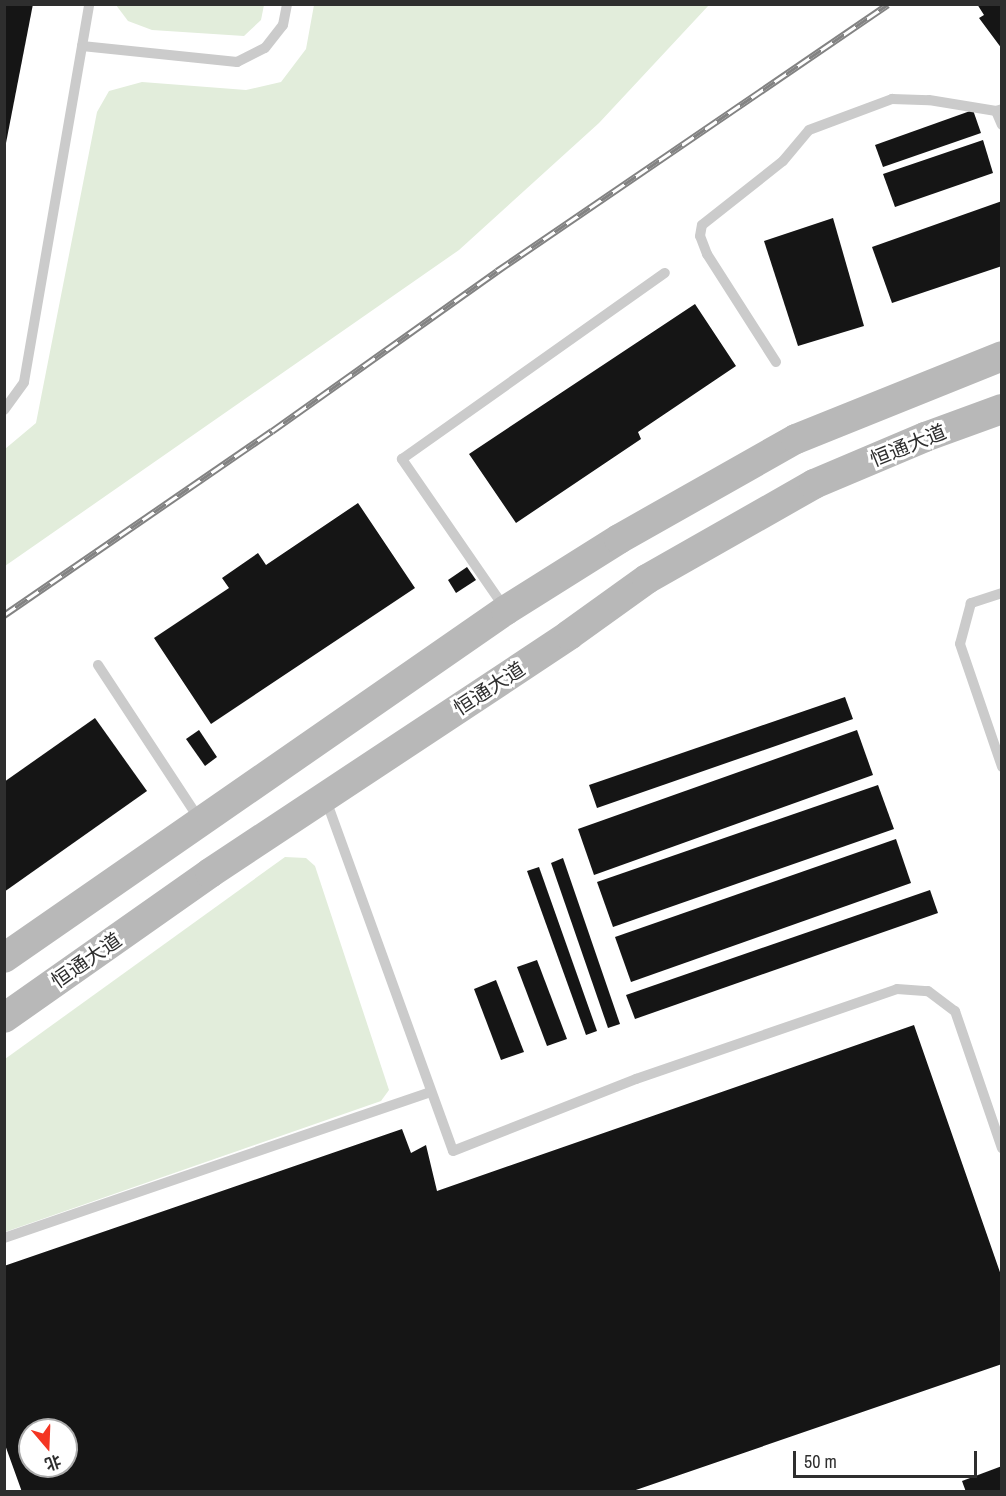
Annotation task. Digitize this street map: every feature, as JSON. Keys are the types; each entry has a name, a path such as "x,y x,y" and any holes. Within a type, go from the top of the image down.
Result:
{"main road":[{"path":"4,958 506,610 619,539 796,439 1002,356"},
{"name":"恒通大道","path":"4,1018 210,873 560,642 647,579 814,484 925,436 1002,409"}],"lane":[{"path":"4,410 24,382 89,4"},
{"path":"82,46 237,62 266,48 283,25 287,4"},
{"path":"776,362 706,254 700,236 702,225 783,161 809,130 892,99 929,100 999,110 1002,125"},
{"path":"506,610 402,459 665,273"},
{"path":"1002,593 971,603 960,644 1002,767"},
{"path":"98,665 200,820"},
{"path":"325,797 453,1151 636,1079 897,989 928,991 955,1011 1002,1148"},
{"path":"4,1238 432,1092"}],"green space":[{"path":"116,5 264,5 261,20 244,36 152,30 128,21"},
{"path":"314,5 709,5 599,123 459,250 5,566 5,449 36,423 97,112 109,91 142,82 246,90 281,82 306,49"},
{"path":"285,857 306,858 315,866 389,1090 381,1101 5,1232 5,1059"}],"building":[{"path":"4,4 33,4 6,143 4,143"},
{"path":"977,4 1002,4 1002,49 979,18 984,15"},
{"path":"973,110 981,133 883,167 875,145"},
{"path":"983,140 993,173 895,207 883,174"},
{"path":"1002,201 1002,266 892,303 872,247"},
{"path":"833,218 864,326 798,346 764,241"},
{"path":"695,304 736,366 638,432 641,439 516,523 469,454"},
{"path":"358,503 415,588 211,724 154,638 229,588 222,578 258,553 266,565"},
{"path":"467,567 476,580 456,593 448,580"},
{"path":"845,697 853,719 597,808 589,785"},
{"path":"95,718 147,791 4,892 4,782"},
{"path":"199,730 217,757 205,766 186,739"},
{"path":"857,730 873,775 594,875 578,829"},
{"path":"878,785 894,829 613,927 597,882"},
{"path":"896,839 911,883 631,982 615,937"},
{"path":"563,858 620,1024 608,1028 551,863"},
{"path":"539,867 597,1031 586,1035 527,871"},
{"path":"930,890 938,913 635,1019 626,995"},
{"path":"537,960 567,1039 547,1046 517,967"},
{"path":"496,980 524,1052 501,1060 474,989"},
{"path":"914,1025 1002,1278 1002,1364 630,1492 22,1492 4,1442 4,1266 402,1129 411,1153 426,1145 437,1191"},
{"path":"1002,1466 1002,1492 966,1492 962,1481"}],"railway":[{"path":"4,615 272,431 497,271 888,4"}]}
